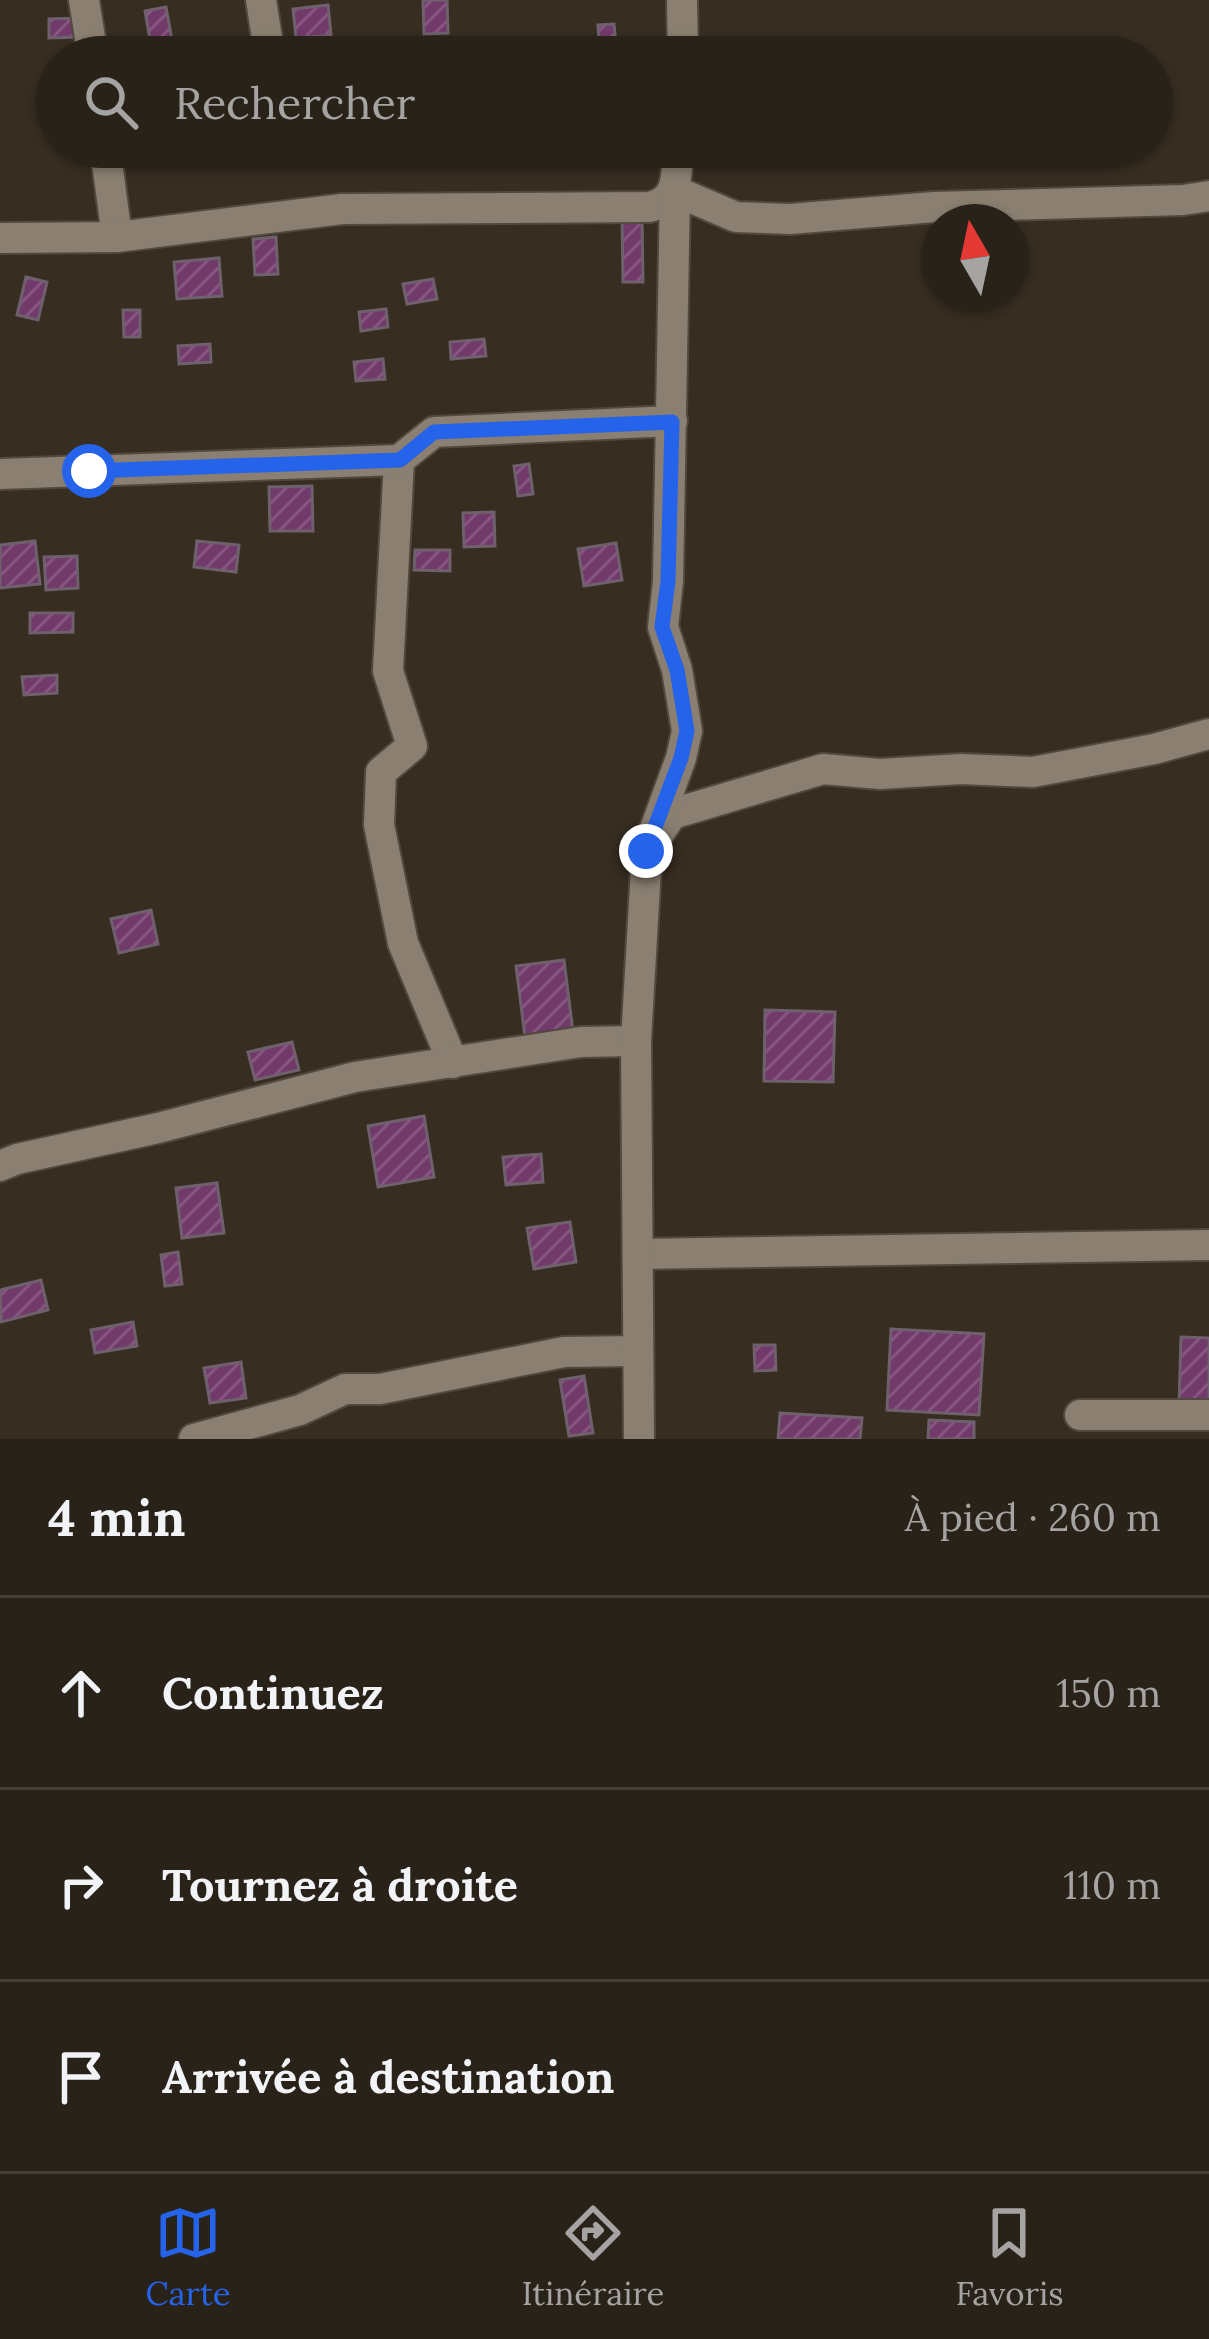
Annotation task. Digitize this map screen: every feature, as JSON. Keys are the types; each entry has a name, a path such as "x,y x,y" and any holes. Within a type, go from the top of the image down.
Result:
{"street":[{"path":"84,0 90,36"},
{"path":"261,0 267,36"},
{"path":"682,0 683,36"},
{"path":"108,168 117,237"},
{"path":"638,1439 636,1041 646,851 687,731 677,670 662,627 668,581 677,168"},
{"path":"0,238 117,237 343,209 649,207 664,204 675,191"},
{"path":"675,191 736,217 790,219 934,207 1209,196"},
{"path":"0,474 400,460 434,432 672,422"},
{"path":"400,460 388,671 412,746 381,772 379,825 403,943 453,1063"},
{"path":"646,851 672,814 823,769 880,774 961,769 1033,772 1209,734"},
{"path":"0,1166 355,1078 581,1042 636,1041"},
{"path":"638,1254 1209,1245"},
{"path":"194,1439 300,1410 345,1389 380,1388 564,1352 637,1351"},
{"path":"1079,1415 1209,1415"}],"building":[{"path":"423,0 447,0 448,33 424,34"},
{"path":"328,5 331,35 296,36 293,9"},
{"path":"166,7 171,36 149,36 145,11"},
{"path":"80,18 80,36 49,36 49,19"},
{"path":"614,24 615,36 599,36 598,25"},
{"path":"642,214 643,282 623,282 622,215"},
{"path":"276,237 278,274 255,275 253,239"},
{"path":"219,258 222,296 177,299 174,262"},
{"path":"26,277 47,282 38,320 17,315"},
{"path":"433,279 437,299 407,304 403,284"},
{"path":"386,309 388,327 361,331 359,312"},
{"path":"123,310 140,310 140,337 124,337"},
{"path":"484,339 486,356 451,359 450,342"},
{"path":"210,344 211,362 179,364 178,346"},
{"path":"383,359 385,379 356,381 354,362"},
{"path":"529,464 533,494 518,496 514,466"},
{"path":"312,486 313,531 270,531 269,487"},
{"path":"494,512 495,546 464,547 463,513"},
{"path":"35,541 40,584 0,588 0,545"},
{"path":"197,541 239,545 236,572 194,567"},
{"path":"616,543 622,580 584,586 578,549"},
{"path":"415,550 450,550 450,571 414,570"},
{"path":"77,556 78,588 46,590 44,557"},
{"path":"30,613 73,613 73,632 30,633"},
{"path":"57,675 57,693 24,695 22,677"},
{"path":"151,910 158,944 119,953 111,919"},
{"path":"564,960 573,1032 525,1037 516,966"},
{"path":"765,1010 835,1012 833,1082 764,1081"},
{"path":"292,1042 299,1070 255,1080 248,1052"},
{"path":"424,1116 434,1177 378,1187 368,1126"},
{"path":"541,1154 543,1182 506,1185 503,1157"},
{"path":"217,1183 224,1233 182,1238 176,1188"},
{"path":"570,1222 576,1262 534,1269 527,1228"},
{"path":"178,1252 182,1284 165,1286 161,1255"},
{"path":"41,1280 48,1310 1,1322 0,1290"},
{"path":"133,1322 137,1346 95,1353 91,1330"},
{"path":"891,1329 984,1334 979,1415 887,1410"},
{"path":"1181,1337 1209,1338 1209,1407 1179,1406"},
{"path":"754,1345 775,1345 776,1370 755,1371"},
{"path":"241,1362 246,1398 210,1403 204,1368"},
{"path":"584,1376 593,1433 569,1436 560,1380"},
{"path":"780,1413 862,1418 860,1439 778,1439"},
{"path":"929,1420 974,1422 974,1439 928,1439"}],"route":[{"path":"89,471 400,460 434,432 672,422 668,581 662,627 677,670 687,731 646,851"}]}
